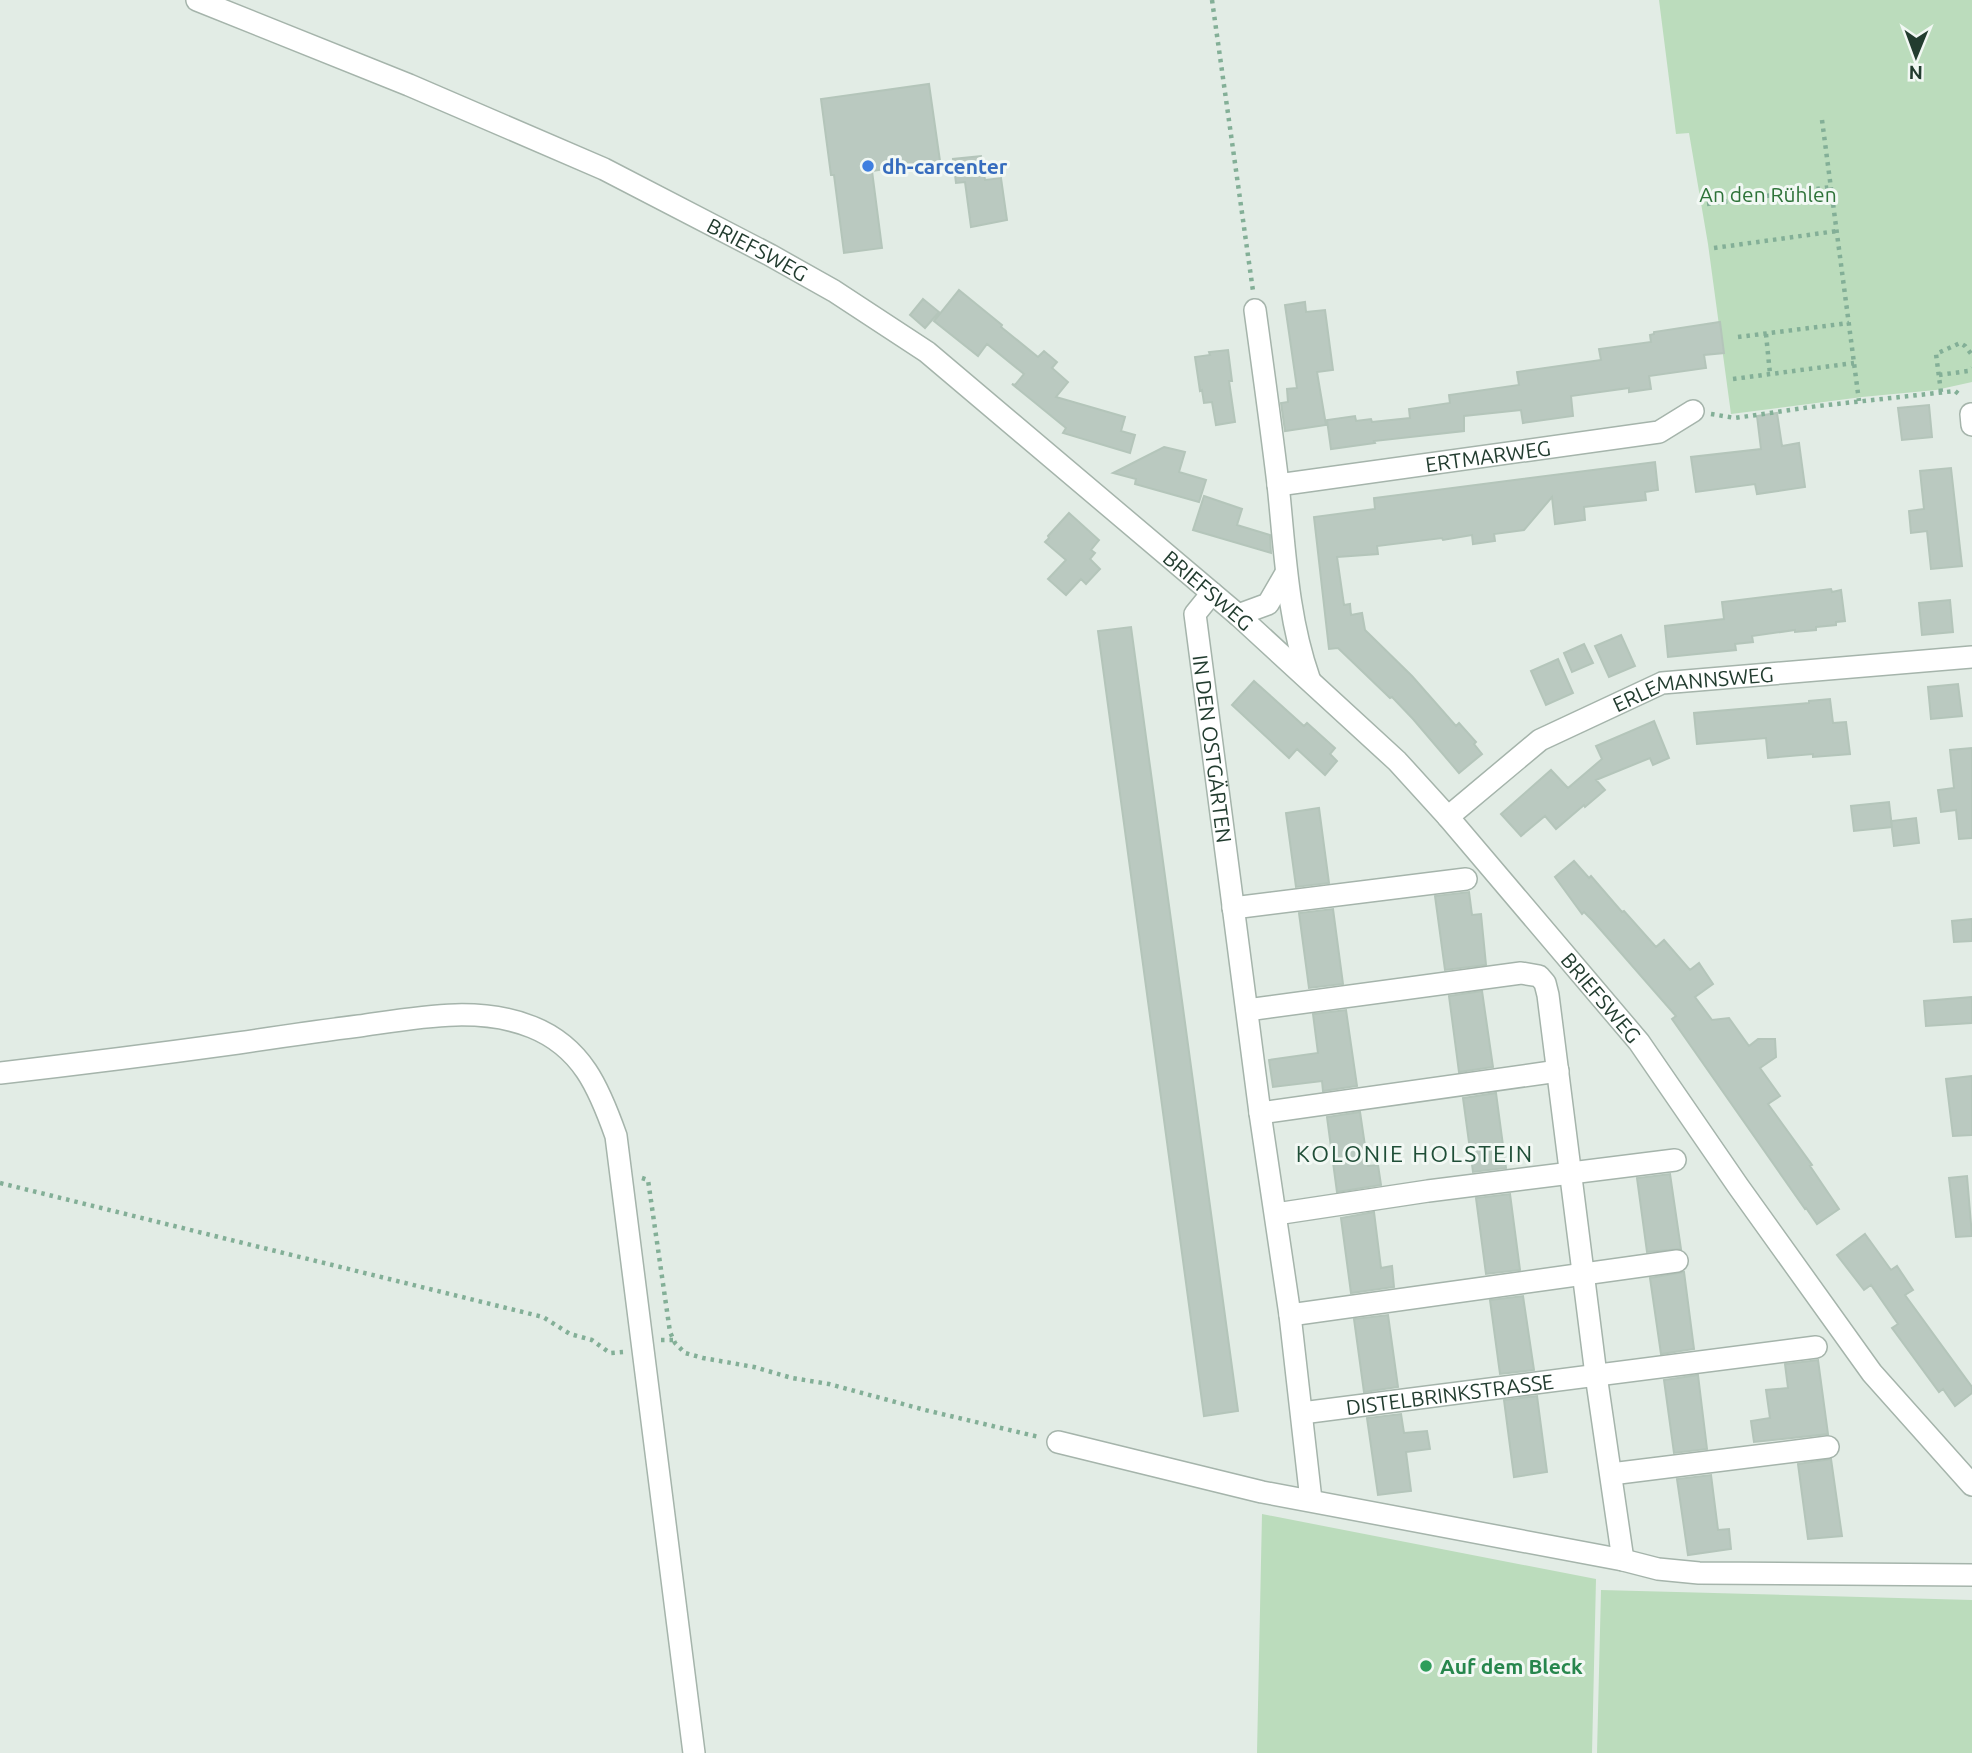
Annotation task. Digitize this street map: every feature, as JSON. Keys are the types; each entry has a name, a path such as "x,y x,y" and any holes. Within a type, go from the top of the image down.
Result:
{"street":[{"name":"BRIEFSWEG","path":"197,0 409,85 604,169 758,248 834,291 928,352 1238,615 1396,761 1448,817 1639,1042 1872,1373 1972,1485"},
{"path":"1255,310 1291,611 1311,683"},
{"name":"ERTMARWEG","path":"1278,485 1659,432 1693,411"},
{"path":"1238,615 1268,604 1286,573"},
{"name":"IN DEN OSTGÄRTEN","path":"1212,593 1195,614 1260,1113 1290,1315 1311,1500"},
{"name":"ERLEMANNSWEG","path":"1448,817 1540,740 1662,683 1972,657"},
{"path":"1233,908 1466,879"},
{"path":"1247,1010 1521,973 1539,976 1545,983 1623,1560"},
{"path":"0,1073 154,1055 414,1018 462,1014 508,1018 566,1045 586,1070 604,1102 616,1136 694,1753"},
{"path":"1260,1113 1558,1071"},
{"path":"1276,1214 1428,1191 1675,1160"},
{"path":"1290,1315 1677,1261"},
{"name":"DISTELBRINKSTRASSE","path":"1302,1413 1816,1347"},
{"path":"1058,1442 1225,1483 1658,1569 1699,1573 1972,1575"},
{"path":"1611,1474 1828,1447"}],"path":[{"path":"1212,0 1255,310"},
{"path":"1822,120 1859,401"},
{"path":"1707,204 1831,187"},
{"path":"1714,248 1837,231"},
{"path":"1738,337 1849,323"},
{"path":"1766,334 1770,374"},
{"path":"1941,392 1936,354 1960,343 1972,355"},
{"path":"1733,379 1854,363"},
{"path":"1939,375 1956,374 1972,368"},
{"path":"1693,411 1735,418 1955,391 1968,412"},
{"path":"621,1178 634,1175 648,1180 670,1332 675,1343 685,1353 829,1384 1058,1442"},
{"path":"0,1183 543,1317 570,1334 592,1340 610,1353 629,1350 642,1342"}],"green space":[{"name":"An den Rühlen","path":"1659,0 1972,0 1972,382 1936,390 1731,414 1708,244 1689,133 1676,134"},
{"name":"Auf dem Bleck","path":"1262,1514 1596,1579 1592,1753 1257,1753"},
{"path":"1601,1590 1972,1600 1972,1753 1597,1753"}],"building":[{"name":"dh-carcenter","path":"929,84 940,161 872,171 882,248 844,253 821,99"},
{"path":"981,156 985,180 1001,178 1007,220 971,227 965,182 956,183 953,159"},
{"path":"959,290 1038,357 1044,351 1057,362 1052,368 1068,382 1056,397 1125,417 1121,431 1135,435 1130,453 1063,433 1066,428 1012,384 1015,385 1024,374 987,344 978,356 934,321"},
{"path":"923,299 939,312 925,328 910,315"},
{"path":"1305,302 1306,312 1325,310 1333,370 1317,372 1326,425 1285,431 1281,403 1288,402 1287,389 1297,388 1285,305"},
{"path":"1720,322 1724,353 1704,355 1706,368 1649,376 1651,389 1629,392 1629,388 1571,396 1573,416 1523,423 1521,410 1464,416 1464,431 1374,441 1375,443 1331,449 1327,420 1355,416 1356,421 1371,419 1372,422 1410,418 1409,409 1450,403 1449,395 1519,385 1517,372 1601,360 1599,349 1651,342 1650,335 1654,332"},
{"path":"1228,350 1235,422 1216,425 1212,402 1204,403 1202,390 1200,391 1195,357"},
{"path":"1929,405 1932,437 1902,440 1898,408"},
{"path":"1777,413 1782,446 1799,443 1805,487 1757,494 1755,484 1696,492 1691,457 1761,449 1757,416"},
{"path":"1164,447 1185,452 1179,472 1206,480 1199,502 1135,484 1136,479 1113,473"},
{"path":"1655,462 1658,490 1645,492 1646,500 1584,507 1585,520 1555,524 1552,497 1524,530 1494,534 1495,541 1473,544 1472,535 1442,538 1377,546 1378,554 1337,557 1344,605 1350,604 1351,615 1362,613 1365,630 1412,676 1456,726 1459,723 1476,742 1474,744 1482,754 1459,773 1392,697 1338,648 1329,649 1314,517 1375,509 1374,498"},
{"path":"1951,468 1962,566 1931,569 1927,531 1911,533 1909,511 1924,509 1920,471"},
{"path":"1204,496 1242,509 1237,525 1270,535 1271,553 1193,530"},
{"path":"1069,513 1099,540 1091,550 1095,553 1090,559 1100,569 1086,584 1081,579 1066,595 1048,579 1066,560 1045,542"},
{"path":"1831,589 1832,592 1841,590 1845,621 1836,622 1836,625 1816,627 1816,630 1752,636 1753,642 1735,644 1736,650 1668,657 1665,626 1724,619 1722,602"},
{"path":"1950,600 1953,632 1922,635 1919,603"},
{"path":"1131,627 1238,1411 1204,1416 1098,631"},
{"path":"1621,635 1635,666 1609,677 1595,646"},
{"path":"1584,644 1593,663 1572,672 1564,653"},
{"path":"1558,659 1573,693 1546,705 1531,671"},
{"path":"1254,681 1304,726 1307,723 1335,748 1330,754 1337,761 1325,775 1297,749 1289,758 1232,705"},
{"path":"1958,684 1962,716 1931,719 1928,687"},
{"path":"1830,699 1833,723 1846,722 1850,754 1768,758 1766,738 1697,744 1694,713"},
{"path":"1654,721 1669,758 1653,765 1650,758 1596,780 1605,790 1556,829 1545,816 1521,836 1501,814 1551,770 1568,788 1602,759 1596,746"},
{"path":"1972,748 1972,838 1959,839 1956,810 1941,812 1938,790 1954,788 1950,750"},
{"path":"1889,802 1892,827 1854,831 1851,806"},
{"path":"1319,808 1329,883 1296,887 1286,813"},
{"path":"1916,818 1919,843 1894,846 1891,821"},
{"path":"1574,861 1656,947 1664,940 1690,970 1699,963 1713,984 1695,997 1712,1020 1729,1018 1749,1046 1758,1039 1775,1039 1776,1057 1760,1068 1780,1096 1768,1104 1812,1165 1810,1166 1839,1209 1817,1224 1805,1209 1672,1019 1676,1016 1593,921 1584,912 1582,914 1555,877"},
{"path":"1469,892 1472,915 1481,914 1486,965 1445,970 1435,896"},
{"path":"1333,909 1343,984 1309,988 1299,913"},
{"path":"1972,919 1972,941 1954,942 1952,921"},
{"path":"1482,991 1493,1067 1459,1072 1449,996"},
{"path":"1972,997 1972,1023 1926,1026 1924,1001"},
{"path":"1346,1010 1357,1086 1323,1091 1322,1081 1273,1087 1269,1060 1318,1053 1313,1014"},
{"path":"1972,1076 1972,1135 1953,1136 1946,1079"},
{"path":"1496,1093 1506,1168 1473,1172 1463,1098"},
{"path":"1360,1112 1368,1166 1378,1165 1381,1185 1337,1192 1327,1117"},
{"path":"1670,1174 1681,1249 1647,1252 1637,1178"},
{"path":"1967,1176 1972,1236 1956,1237 1949,1178"},
{"path":"1510,1194 1520,1270 1486,1274 1476,1198"},
{"path":"1374,1212 1381,1268 1392,1266 1394,1287 1351,1293 1341,1218"},
{"path":"1865,1234 1891,1270 1897,1266 1913,1290 1905,1295 1972,1387 1972,1393 1955,1406 1943,1389 1939,1392 1892,1328 1898,1324 1871,1285 1864,1290 1837,1255"},
{"path":"1684,1272 1694,1349 1661,1354 1650,1278"},
{"path":"1523,1296 1534,1370 1500,1374 1490,1300"},
{"path":"1388,1315 1398,1387 1364,1392 1354,1319"},
{"path":"1818,1360 1828,1434 1754,1442 1751,1421 1770,1418 1766,1390 1788,1388 1785,1364"},
{"path":"1698,1375 1707,1449 1674,1453 1664,1380"},
{"path":"1537,1396 1547,1472 1514,1477 1504,1400"},
{"path":"1401,1414 1404,1433 1427,1431 1430,1449 1406,1452 1411,1491 1378,1495 1367,1418"},
{"path":"1831,1459 1842,1536 1808,1539 1798,1464"},
{"path":"1711,1475 1718,1530 1729,1529 1731,1549 1688,1555 1677,1479"}],"place":[{"name":"dh-carcenter","path":"868,166"},
{"name":"Auf dem Bleck","path":"1426,1666"}],"district":[{"name":"KOLONIE HOLSTEIN","path":"1415,1153"}]}
